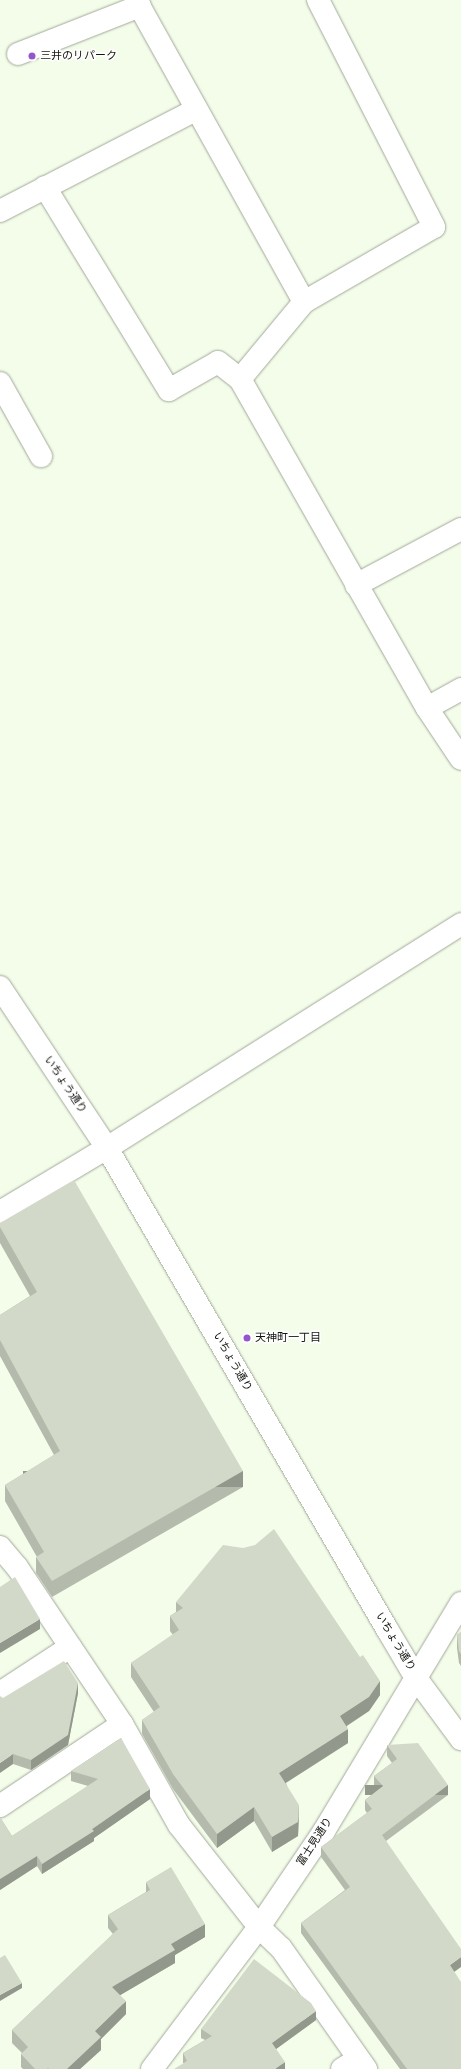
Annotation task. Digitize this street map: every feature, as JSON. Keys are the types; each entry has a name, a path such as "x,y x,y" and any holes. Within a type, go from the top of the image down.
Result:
{"street":[{"path":"240,379 304,302 434,227 318,0"},
{"path":"18,54 138,3 196,110 304,302"},
{"path":"0,212 45,187 196,110"},
{"path":"45,187 169,390 218,362 240,379 427,708 461,759"},
{"path":"0,383 41,456"},
{"path":"356,585 461,529"},
{"path":"427,708 461,689"},
{"path":"0,1212 107,1148 461,924"},
{"name":"いちょう通り","path":"0,987 107,1148 416,1678 461,1739"},
{"path":"0,1547 17,1567 122,1724 179,1825 260,1927 281,1948 355,2066"},
{"name":"富士見通り","path":"152,2069 260,1927 324,1831 461,1603"},
{"path":"0,1693 70,1647"},
{"path":"0,1806 122,1724"}],"building":[{"path":"74,1180 243,1471 52,1581 36,1557 44,1552 5,1485 60,1451 0,1340 0,1315 37,1292 0,1227 0,1223"},
{"path":"274,1529 360,1657 363,1655 380,1681 369,1697 340,1716 348,1729 279,1773 299,1805 298,1822 272,1837 254,1807 217,1834 173,1774 142,1720 160,1707 131,1663 179,1630 170,1616 183,1608 176,1602 223,1545 243,1548 255,1545"},
{"path":"15,1577 40,1619 0,1643 0,1587"},
{"path":"461,1632 461,1654 459,1651 457,1635"},
{"path":"64,1661 78,1683 68,1735 31,1760 13,1754 0,1763 0,1696 3,1698"},
{"path":"121,1738 150,1789 92,1829 94,1831 42,1864 37,1856 0,1879 0,1817 12,1836 98,1779 71,1771"},
{"path":"418,1743 448,1785 382,1835 461,1949 461,1957 450,1965 461,1982 461,2069 407,2069 301,1923 350,1887 321,1847 372,1809 365,1800 383,1786 374,1776 397,1759 387,1745"},
{"path":"171,1867 205,1924 171,1944 175,1950 112,1987 126,2001 95,2031 101,2037 67,2069 35,2069 21,2054 28,2047 12,2030 118,1929 108,1915 150,1890 146,1882"},
{"path":"5,1955 22,1983 0,1995 0,1958"},
{"path":"254,1959 311,2003 316,2011 272,2043 285,2062 275,2069 174,2069 187,2061 183,2053 212,2036 201,2029"}],"place":[{"name":"三井のリパーク","path":"32,56"},
{"name":"天神町一丁目","path":"247,1338"}]}
